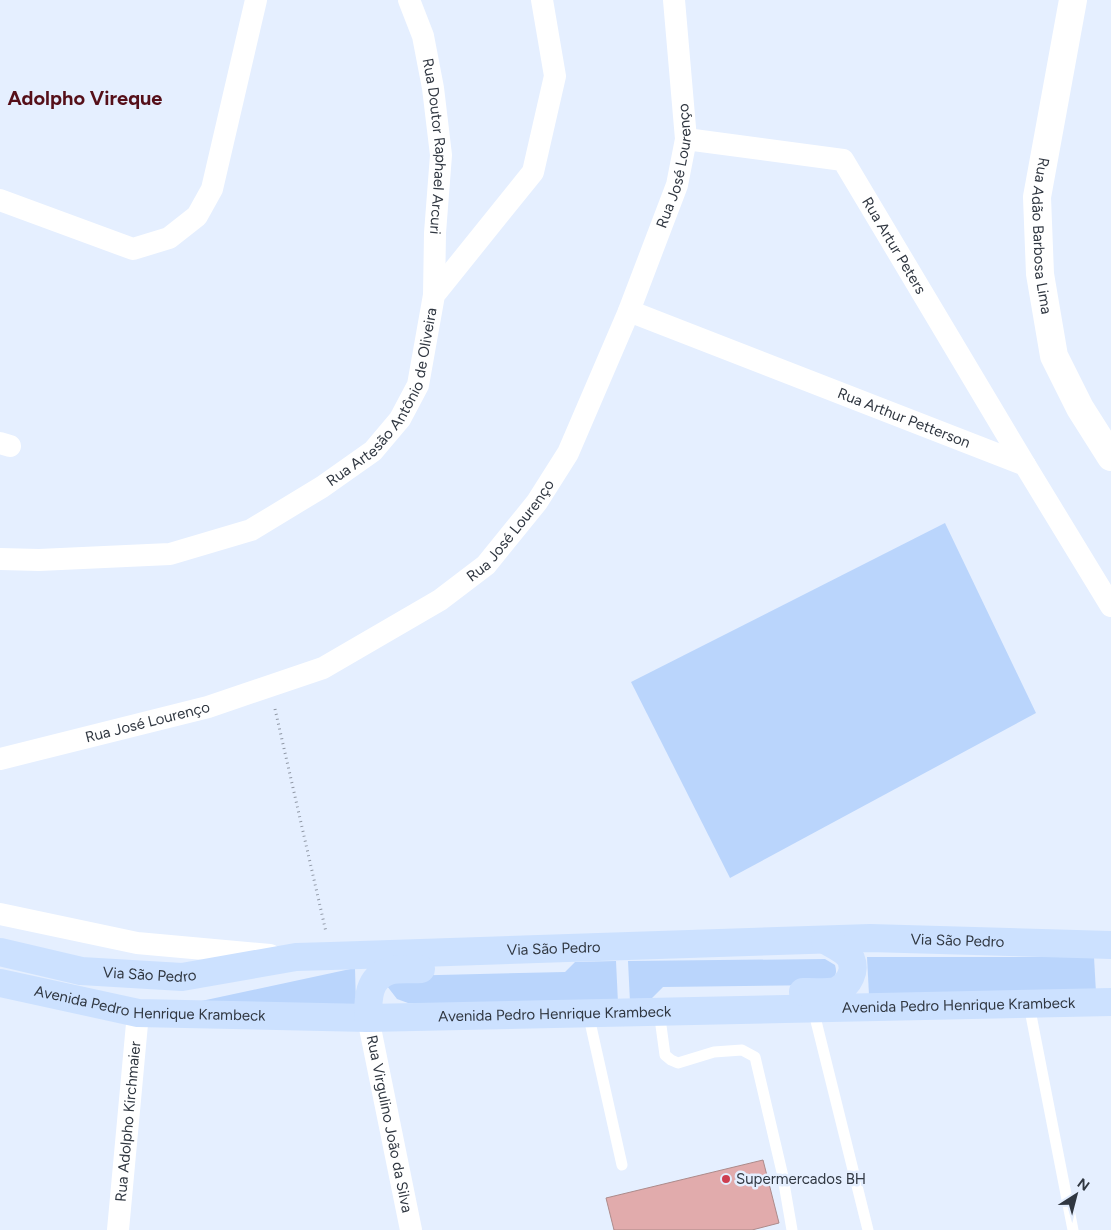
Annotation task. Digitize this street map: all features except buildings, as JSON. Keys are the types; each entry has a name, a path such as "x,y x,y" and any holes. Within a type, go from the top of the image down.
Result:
{"main road":[{"name":"Via São Pedro","path":"0,952 81,971 182,977 296,957 870,938 1111,945"},
{"path":"659,1011 670,999 837,991 846,984 852,975 850,959 840,949 825,940"},
{"path":"368,1018 371,985 390,970 556,963 571,948"},
{"name":"Avenida Pedro Henrique Krambeck","path":"0,983 138,1012 368,1018 1110,1002"}],"street":[{"path":"0,200 133,249 169,238 197,216 212,189 256,0"},
{"name":"Rua Doutor Raphael Arcuri","path":"409,0 423,36 433,88 442,155 435,233 434,295"},
{"name":"Rua Artesão Antônio de Oliveira","path":"0,558 39,560 170,554 251,530 322,487 373,451 400,419 418,385 434,295 533,172 555,76 542,0"},
{"name":"Rua José Lourenço","path":"0,759 208,707 323,668 440,600 486,565 537,502 568,453 629,312 678,185 686,139 674,0"},
{"name":"Rua Adão Barbosa Lima","path":"1073,0 1037,197 1040,274 1054,356 1080,408 1111,457"},
{"name":"Rua Artur Peters","path":"686,139 843,160 1025,466"},
{"name":"Rua Arthur Petterson","path":"629,312 1025,466"},
{"path":"1025,466 1111,606"},
{"path":"0,914 137,944 296,957"},
{"name":"Rua Adolpho Kirchmaier","path":"118,1230 138,1012"},
{"name":"Rua Virgulino João da Silva","path":"368,1018 412,1230"}],"lane":[{"path":"1028,1005 1073,1230"},
{"path":"814,1009 868,1230"},
{"path":"659,1011 665,1055 678,1064 714,1052 742,1050 755,1057 782,1172 792,1230"},
{"path":"588,1013 622,1165"}],"path":[{"path":"270,686 331,956"}],"shaded area":[{"path":"945,523 1036,713 730,878 631,682"},
{"path":"867,957 1094,957 1096,993 869,995"},
{"path":"825,959 835,965 836,968 835,976 827,985 663,987 648,1002 630,1002 628,961"},
{"path":"616,961 618,1003 408,1003 397,999 387,986 398,976 565,972 575,962"},
{"path":"355,968 356,1006 192,1003"}],"place":[{"name":"Supermercados BH","path":"726,1179"}],"district":[{"name":"Adolpho Vireque","path":"85,98"}]}
